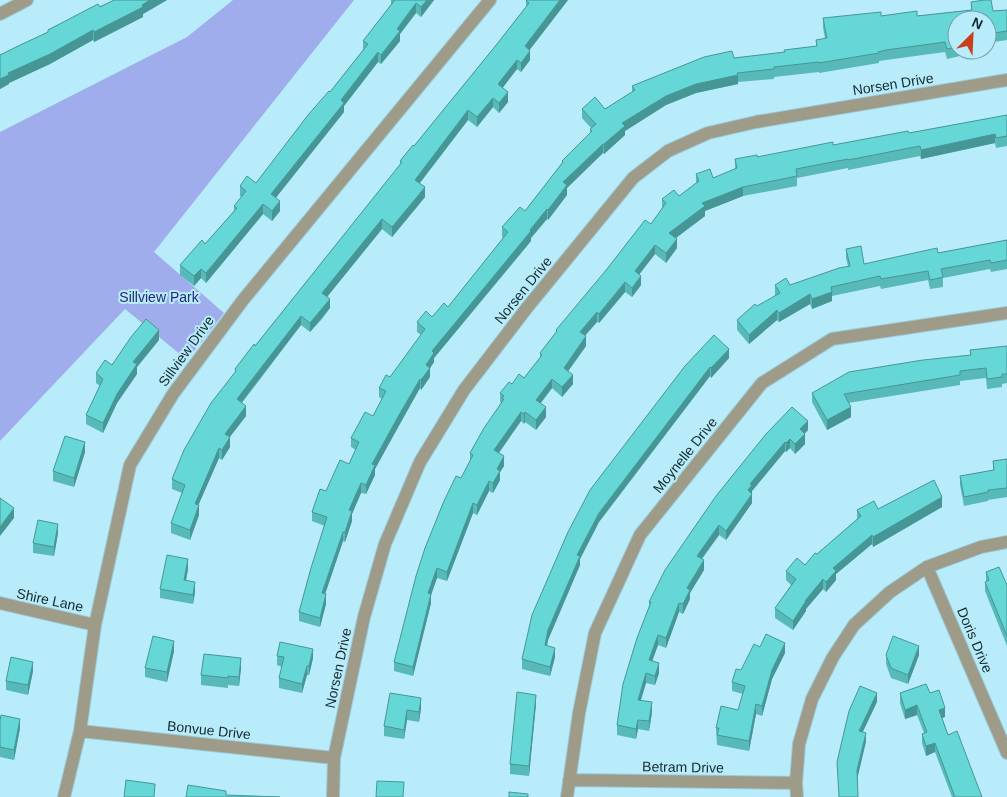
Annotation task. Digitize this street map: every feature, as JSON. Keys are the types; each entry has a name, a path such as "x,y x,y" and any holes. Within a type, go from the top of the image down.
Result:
{"street":[{"path":"0,14 27,0"},
{"name":"Sillview Drive","path":"64,797 80,731 95,625 130,465 173,394 243,300 490,0"},
{"name":"Norsen Drive","path":"333,797 334,758 364,617 385,544 420,462 464,390 526,309 633,178 668,151 708,133 756,122 1007,80"},
{"name":"Moynelle Drive","path":"567,797 579,713 595,633 640,535 762,384 832,339 1007,313"},
{"path":"797,797 796,783 799,744 812,699 833,657 854,624 890,592 927,567 981,546 1007,542"},
{"name":"Doris Drive","path":"927,567 1007,752"},
{"name":"Shire Lane","path":"0,603 95,625"},
{"name":"Bonvue Drive","path":"80,731 334,758"},
{"name":"Betram Drive","path":"569,780 796,783"}],"green space":[{"name":"Sillview Park","path":"233,0 354,0 154,252 224,313 187,360 125,309 0,441 0,132 187,37"}],"building":[{"path":"114,0 150,0 142,5 143,7 94,32 93,30 50,54 8,73 9,75 0,79 0,55 48,32 48,30 98,4 100,7"},
{"path":"393,0 427,0 421,7 416,3 397,29 400,31 381,55 378,52 341,100 344,103 271,194 280,201 272,211 263,204 206,273 201,269 194,276 180,265 202,240 205,244 237,208 234,206 246,191 240,186 247,176 256,183 308,115 330,92 368,44 363,41"},
{"path":"527,0 560,0 525,46 530,51 521,63 517,60 498,84 508,92 499,103 493,98 477,117 468,110 415,180 425,187 417,197 392,227 382,219 322,293 330,299 310,323 301,316 237,399 246,406 225,434 230,437 222,450 219,448 195,504 199,505 190,530 171,523 185,485 172,479 184,450 211,403 254,344 255,346 402,162 400,161 497,44 529,3"},
{"path":"991,0 993,10 972,10 971,2"},
{"path":"1007,10 1007,31 997,32 997,11"},
{"path":"917,11 917,16 947,13 947,49 945,42 886,50 879,53 819,63 737,73 738,75 696,84 666,96 622,123 625,126 563,182 567,185 548,210 432,351 434,353 426,365 430,368 420,379 399,415 372,464 375,465 366,485 361,483 349,510 352,511 322,593 326,594 320,618 299,612 327,517 312,512 320,489 326,491 340,460 349,464 359,442 351,438 365,412 373,416 386,391 379,388 386,375 390,377 425,329 417,322 426,311 432,317 444,303 448,307 508,232 502,227 520,207 525,211 562,161 592,131 590,129 596,124 582,109 595,97 605,109 635,90 632,86 704,57 732,51 734,58 817,46 816,40 827,38 823,18 881,12 881,16"},
{"path":"1007,115 1007,136 996,138 995,134 921,150 920,146 796,169 797,176 743,187 702,203 705,206 669,233 677,239 666,253 655,245 635,271 641,276 632,288 625,282 599,314 597,312 580,332 586,336 564,368 573,375 562,387 552,379 536,400 546,407 536,420 525,412 524,414 521,412 494,450 504,456 497,469 500,471 493,483 489,481 477,505 473,503 447,572 437,568 428,593 431,594 413,667 394,662 425,548 456,476 461,478 473,455 470,453 504,399 502,398 504,396 500,393 509,382 512,384 519,374 524,378 542,355 540,353 556,330 645,220 651,224 666,203 662,199 674,190 679,196 699,181 696,174 710,169 713,178 737,168 735,159 757,155 757,157 833,142 833,145 908,131 909,133"},
{"path":"1007,240 1007,260 991,263 990,260 941,269 943,277 930,280 928,271 881,279 880,276 831,287 832,292 812,299 810,294 779,313 777,310 749,335 737,320 755,304 757,306 780,293 775,285 786,278 790,285 850,266 846,249 861,246 864,264 937,248 938,253"},
{"path":"146,319 159,330 133,362 137,364 117,394 103,423 86,415 103,379 96,373 105,360 112,365"},
{"path":"714,335 729,349 710,367 599,513 577,555 580,556 548,630 545,645 555,648 550,667 522,659 532,615 568,532 590,490 685,366"},
{"path":"1007,346 1007,374 1002,374 1002,377 987,379 986,368 960,371 960,375 844,394 851,407 827,420 812,393 849,372 923,360 971,355 970,350"},
{"path":"792,407 808,421 800,429 805,434 795,444 790,439 785,442 750,484 752,485 748,490 752,494 726,531 719,525 697,556 704,560 687,588 690,590 683,604 679,603 666,638 658,635 649,660 659,663 655,676 646,673 638,700 652,702 649,721 638,720 636,729 617,725 623,684 637,638 651,602 649,602 665,570 716,496 766,434"},
{"path":"65,436 85,442 74,478 53,471"},
{"path":"1007,459 1007,488 988,490 988,492 964,497 960,476 994,470 993,461"},
{"path":"934,480 942,497 873,537 872,535 833,568 836,571 826,582 823,579 805,601 793,621 775,608 796,579 786,571 797,558 805,565 815,553 817,554 861,516 857,510 874,501 878,509"},
{"path":"0,498 14,508 0,527"},
{"path":"38,520 58,524 54,547 33,543"},
{"path":"167,555 188,559 184,580 195,582 193,595 160,589"},
{"path":"999,567 1007,585 1007,636 985,582 989,580 986,572"},
{"path":"766,634 785,643 772,670 762,706 756,704 749,741 717,735 719,728 716,728 721,706 738,710 745,686 732,682 736,669 741,670 754,644 760,647"},
{"path":"153,636 174,641 167,672 145,668"},
{"path":"893,636 919,646 908,675 891,668 886,655"},
{"path":"280,642 313,649 302,684 279,678 284,657 277,656"},
{"path":"204,654 241,658 239,677 228,676 228,678 201,675"},
{"path":"11,657 33,662 28,685 6,681"},
{"path":"926,684 930,693 939,690 945,708 939,710 948,735 957,731 982,797 955,797 935,743 926,746 922,734 927,732 917,705 905,710 900,693"},
{"path":"860,686 877,693 859,731 866,733 857,770 858,797 839,797 837,762 849,711"},
{"path":"517,692 536,695 529,766 510,764"},
{"path":"390,693 421,698 419,712 407,710 404,730 384,726"},
{"path":"1,715 20,719 14,750 0,747"},
{"path":"126,780 155,784 154,797 124,797"},
{"path":"377,781 404,782 403,797 376,797"},
{"path":"188,785 226,791 226,795 280,797 186,797"},
{"path":"509,792 528,794 528,797 509,797"}]}
